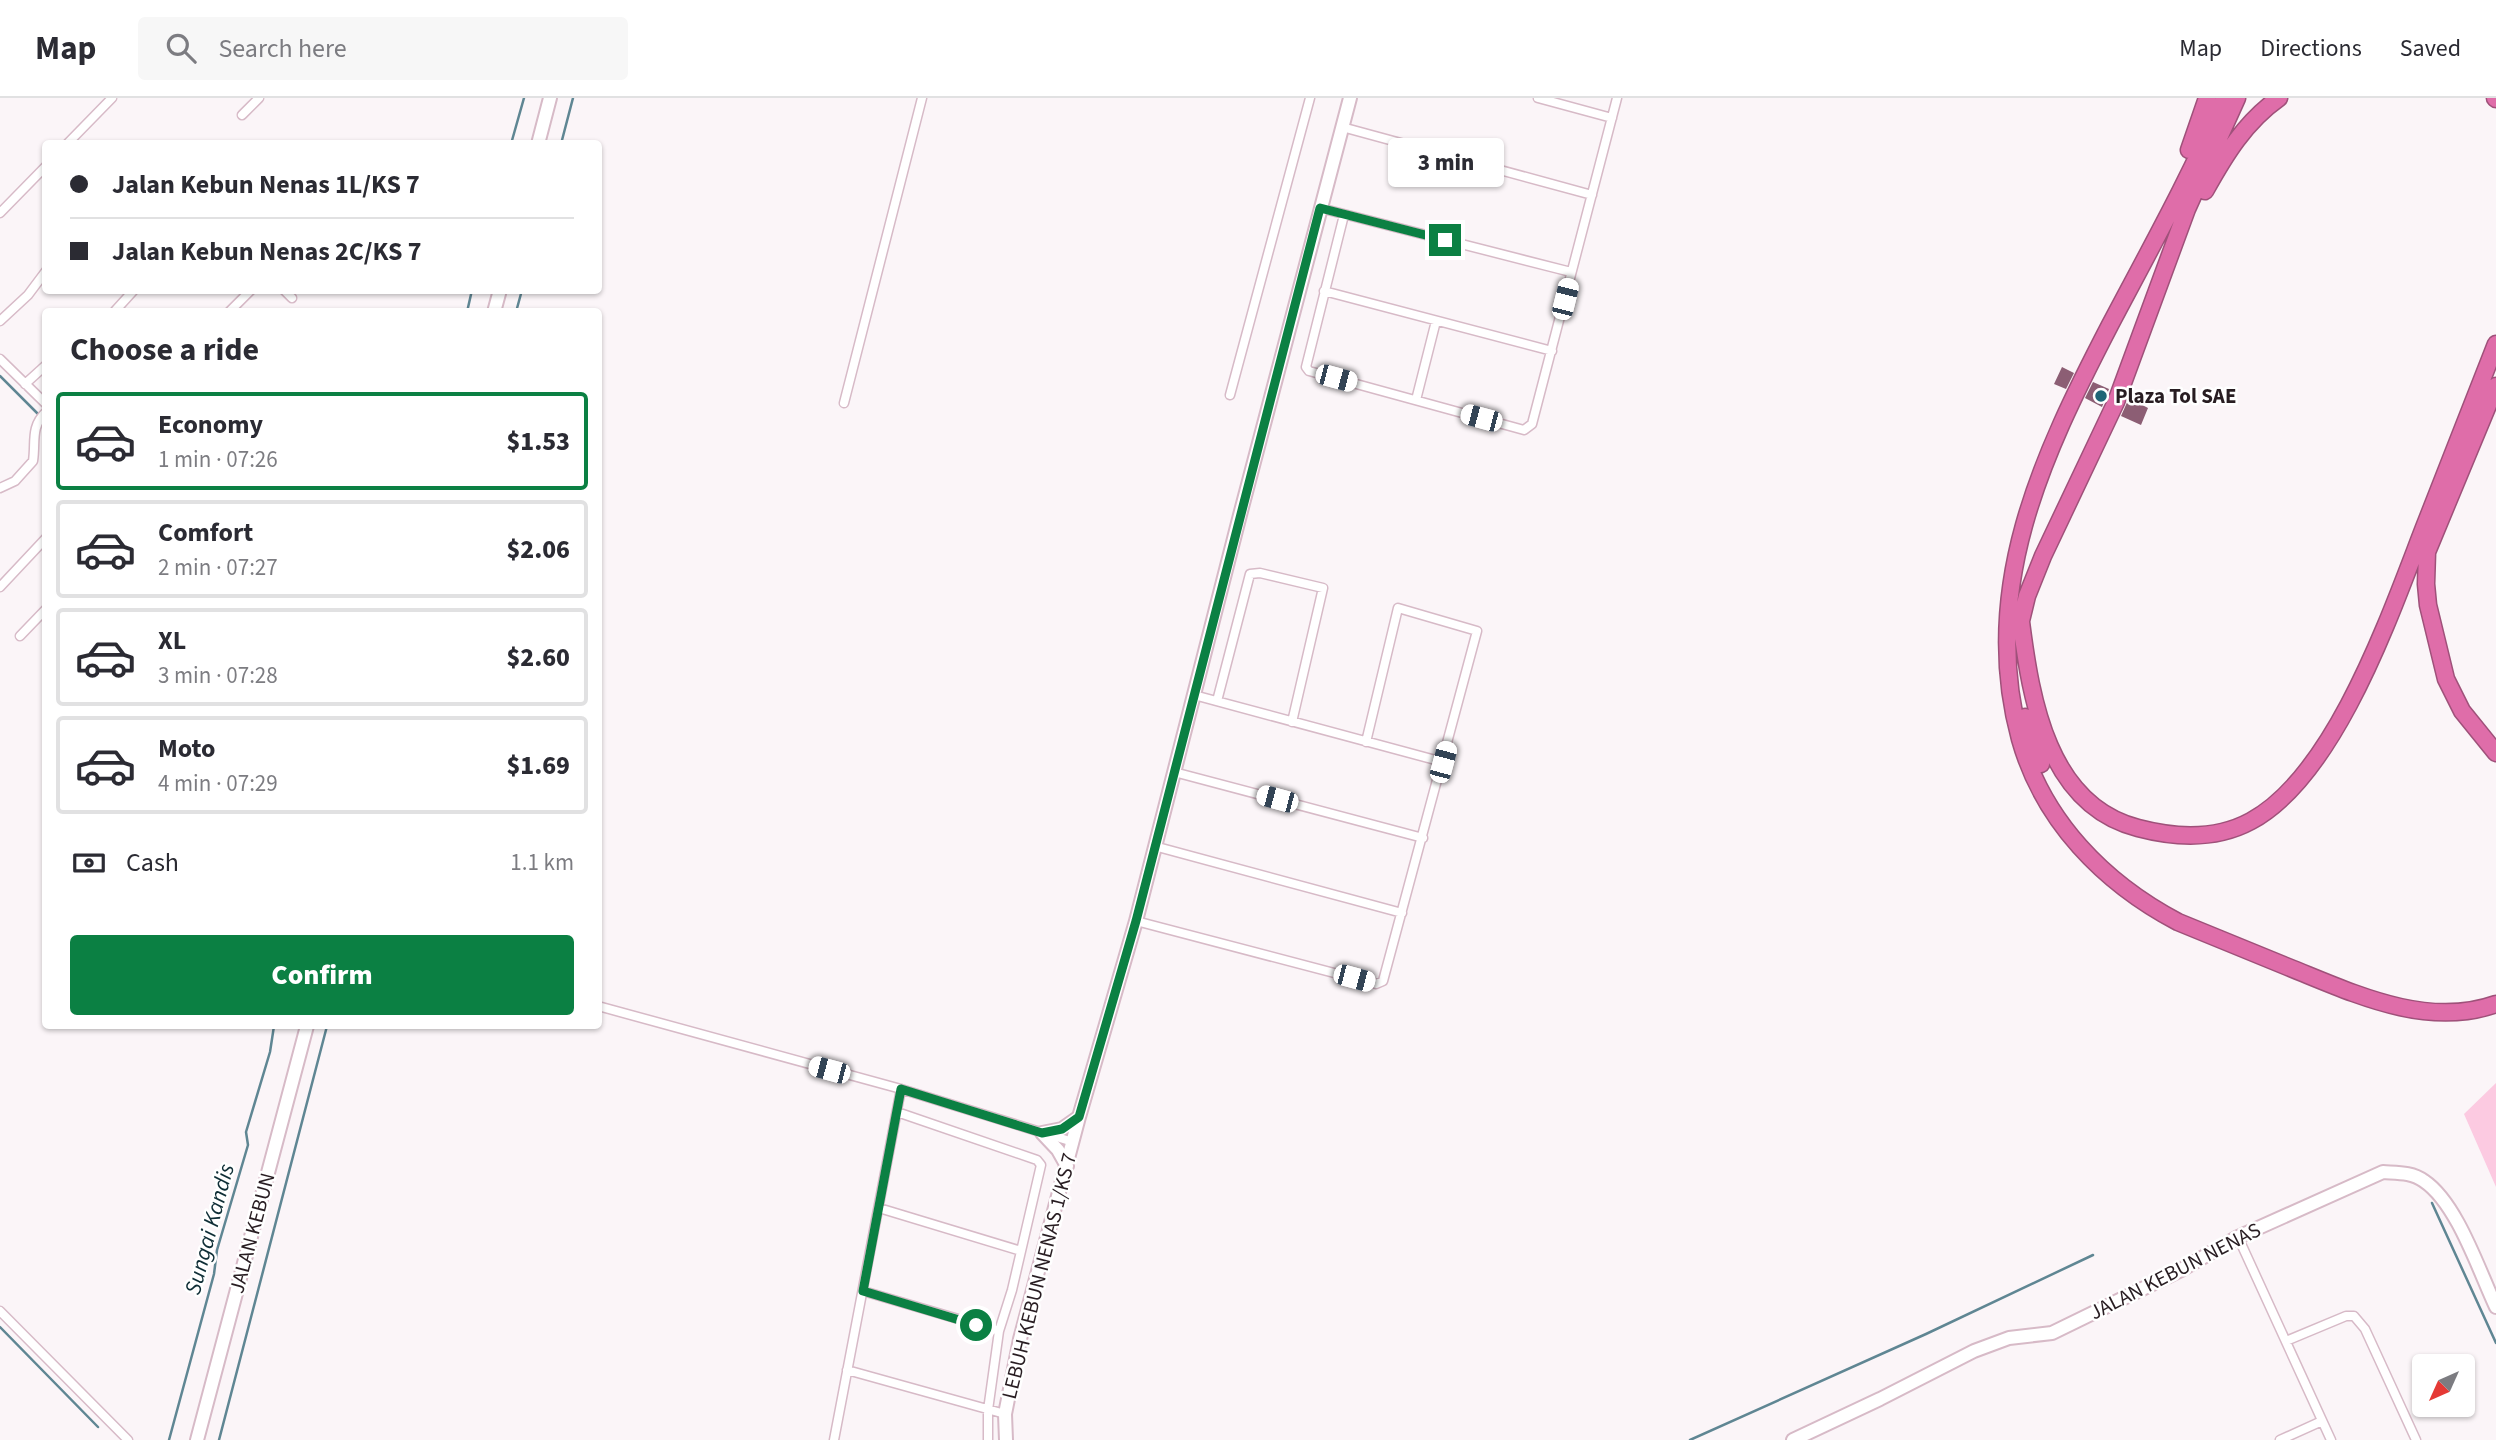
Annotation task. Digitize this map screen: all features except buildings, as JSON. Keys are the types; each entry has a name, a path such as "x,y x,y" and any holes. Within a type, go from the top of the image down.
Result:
{"highway":[{"path":"2168,212 2207,98"},
{"path":"2224,98 2079,385 2030,501 2013,565 2010,592 2008,675 2016,722 2031,769 2069,835 2111,878 2166,916 2347,991 2408,1009 2465,1012 2496,1004"},
{"path":"2041,764 2020,692 2018,653 2027,596 2043,556 2116,402 2187,209 2237,98"},
{"path":"2170,255 2238,137 2254,118 2279,98"},
{"path":"2021,622 2026,661 2043,732 2066,776 2093,804 2131,827 2182,836 2202,837 2252,821 2292,789 2314,764 2373,657 2496,344"},
{"path":"2496,386 2427,552 2428,605 2446,679 2462,711 2496,753"}],"street":[{"path":"72,140 112,98"},
{"path":"242,115 260,98"},
{"path":"539,140 550,98"},
{"path":"844,404 922,98"},
{"path":"1230,395 1310,98"},
{"name":"LEBUH KEBUN NENAS 1/KS 7","path":"1006,1440 1005,1414 1020,1339 1079,1117 1136,921 1350,98"},
{"path":"1538,98 1612,118"},
{"path":"1344,215 1306,367 1310,371 1524,430 1532,424 1617,98"},
{"path":"1342,127 1592,195"},
{"path":"0,213 42,170"},
{"path":"1320,208 1572,272"},
{"path":"0,321 28,295 42,276"},
{"path":"1324,291 1552,351"},
{"path":"118,308 130,294"},
{"path":"233,308 247,294"},
{"path":"288,294 292,298"},
{"path":"1416,400 1436,321"},
{"path":"0,359 42,400"},
{"path":"25,384 42,369"},
{"path":"0,488 15,481 33,461 33,435 38,419 42,416"},
{"path":"0,587 42,542"},
{"path":"1217,701 1249,577 1253,573 1261,573 1323,588 1293,722"},
{"path":"1136,921 1380,984 1423,838 1477,634 1472,628 1398,608 1366,741"},
{"path":"20,636 42,613"},
{"path":"1194,695 1443,762"},
{"path":"1174,772 1423,838"},
{"path":"1154,846 1402,913"},
{"path":"602,1007 901,1089 1073,1142"},
{"name":"JALAN KEBUN","path":"197,1440 306,1029"},
{"path":"834,1440 901,1089"},
{"path":"897,1112 1037,1160 1041,1165 999,1331 988,1410 988,1440"},
{"path":"1042,1133 1062,1129 1079,1117"},
{"path":"1042,1133 1058,1150 1067,1166"},
{"name":"JALAN KEBUN NENAS","path":"1793,1440 1974,1351 2009,1338 2052,1333 2181,1270 2238,1237 2383,1172 2407,1173 2424,1181 2441,1198 2496,1307"},
{"path":"879,1208 1021,1251"},
{"path":"2238,1237 2331,1440"},
{"path":"863,1291 999,1331"},
{"path":"0,1311 128,1440"},
{"path":"2286,1341 2346,1316 2354,1316 2365,1329 2416,1440"},
{"path":"847,1370 1005,1414"},
{"path":"2280,1440 2322,1421"}],"shaded area":[{"path":"2496,1083 2496,1187 2464,1114"}],"waterway":[{"name":"Sungai Kandis","path":"512,140 524,98"},
{"path":"562,140 573,98"},
{"name":"Sungai Kandis","path":"468,308 471,294"},
{"path":"517,308 521,294"},
{"path":"0,376 42,418"},
{"name":"Sungai Kandis","path":"169,1440 214,1274 217,1250 248,1145 246,1132 270,1052 274,1029"},
{"path":"219,1440 326,1029"},
{"path":"2432,1203 2496,1343"},
{"path":"1690,1440 1926,1334 2093,1255"},
{"path":"0,1327 98,1427"}],"place":[{"name":"Plaza Tol SAE","path":"2101,396"}],"route":[{"path":"976,1325 863,1291 901,1089 1042,1133 1069,1126 1079,1117 1136,921 1320,208 1445,240"}]}
